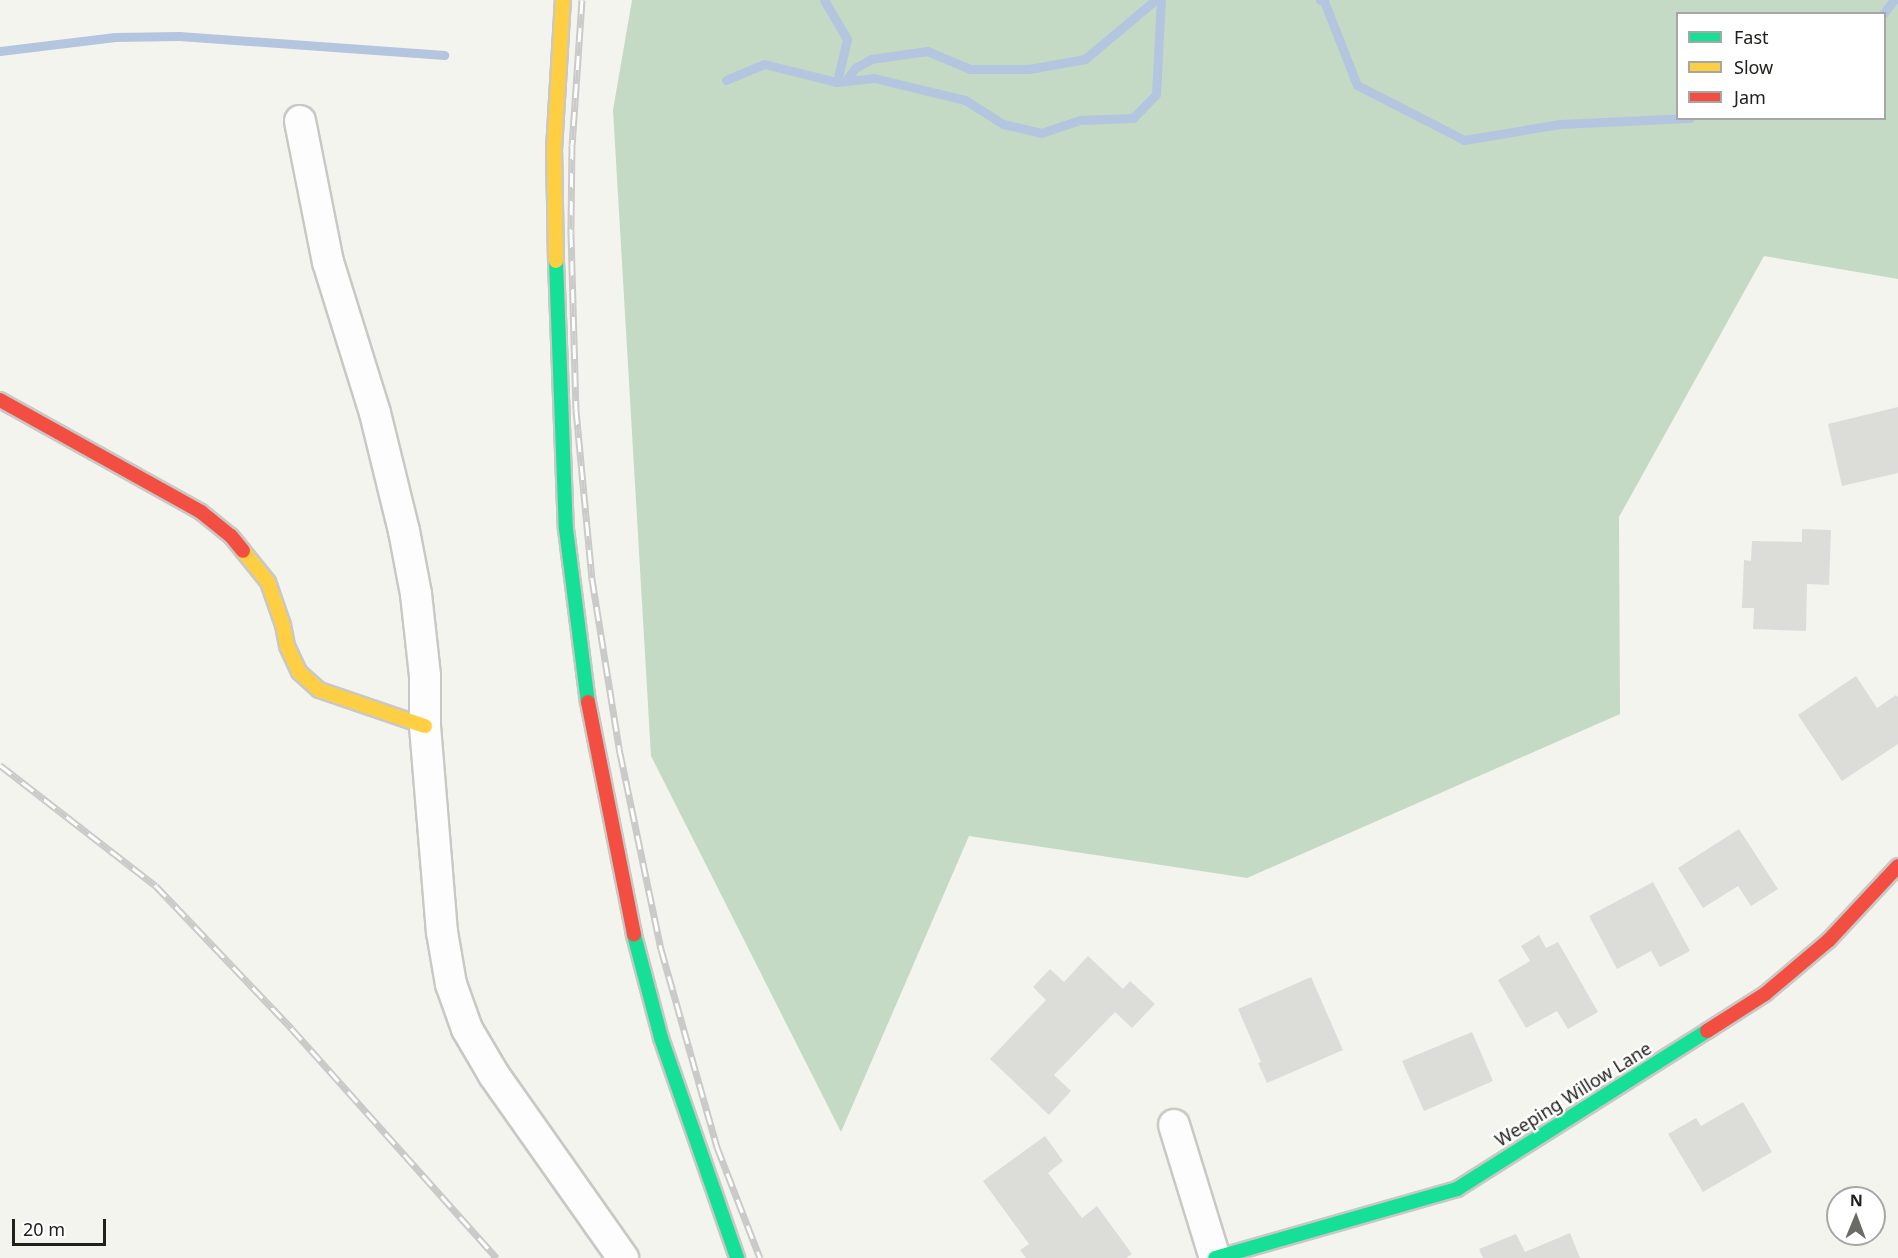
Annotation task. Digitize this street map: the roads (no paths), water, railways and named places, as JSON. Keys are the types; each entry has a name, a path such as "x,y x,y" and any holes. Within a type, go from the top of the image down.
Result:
{"street":[{"path":"563,0 554,150 557,320 566,528 591,721 626,904 661,1038 737,1258"},
{"path":"300,121 328,262 375,413 404,531 416,594 425,676 425,726 442,932 451,984 467,1029 522,1118 624,1258"},
{"path":"0,400 201,512 231,536 268,582 287,646 299,672 319,690 425,726"},
{"name":"Weeping Willow Lane","path":"1215,1258 1457,1189 1765,994 1829,940 1898,866"},
{"path":"1174,1125 1215,1258"}],"waterway":[{"path":"726,80 764,64 837,82 847,39 824,0"},
{"path":"847,79 855,68 871,59 927,51 970,69 1029,69 1085,59 1155,0"},
{"path":"837,82 874,78 965,100 1003,124 1041,133 1080,120 1133,118 1156,94 1161,0"},
{"path":"1320,0 1324,1 1357,85 1464,140 1560,124 1676,119"},
{"path":"1885,12 1894,0"},
{"path":"0,51 115,37 179,36 444,55"}],"railway":[{"path":"582,0 572,145 571,233 576,410 592,579 620,753 661,949 717,1147 760,1258"},
{"path":"0,765 156,886 292,1029 497,1258"}]}
